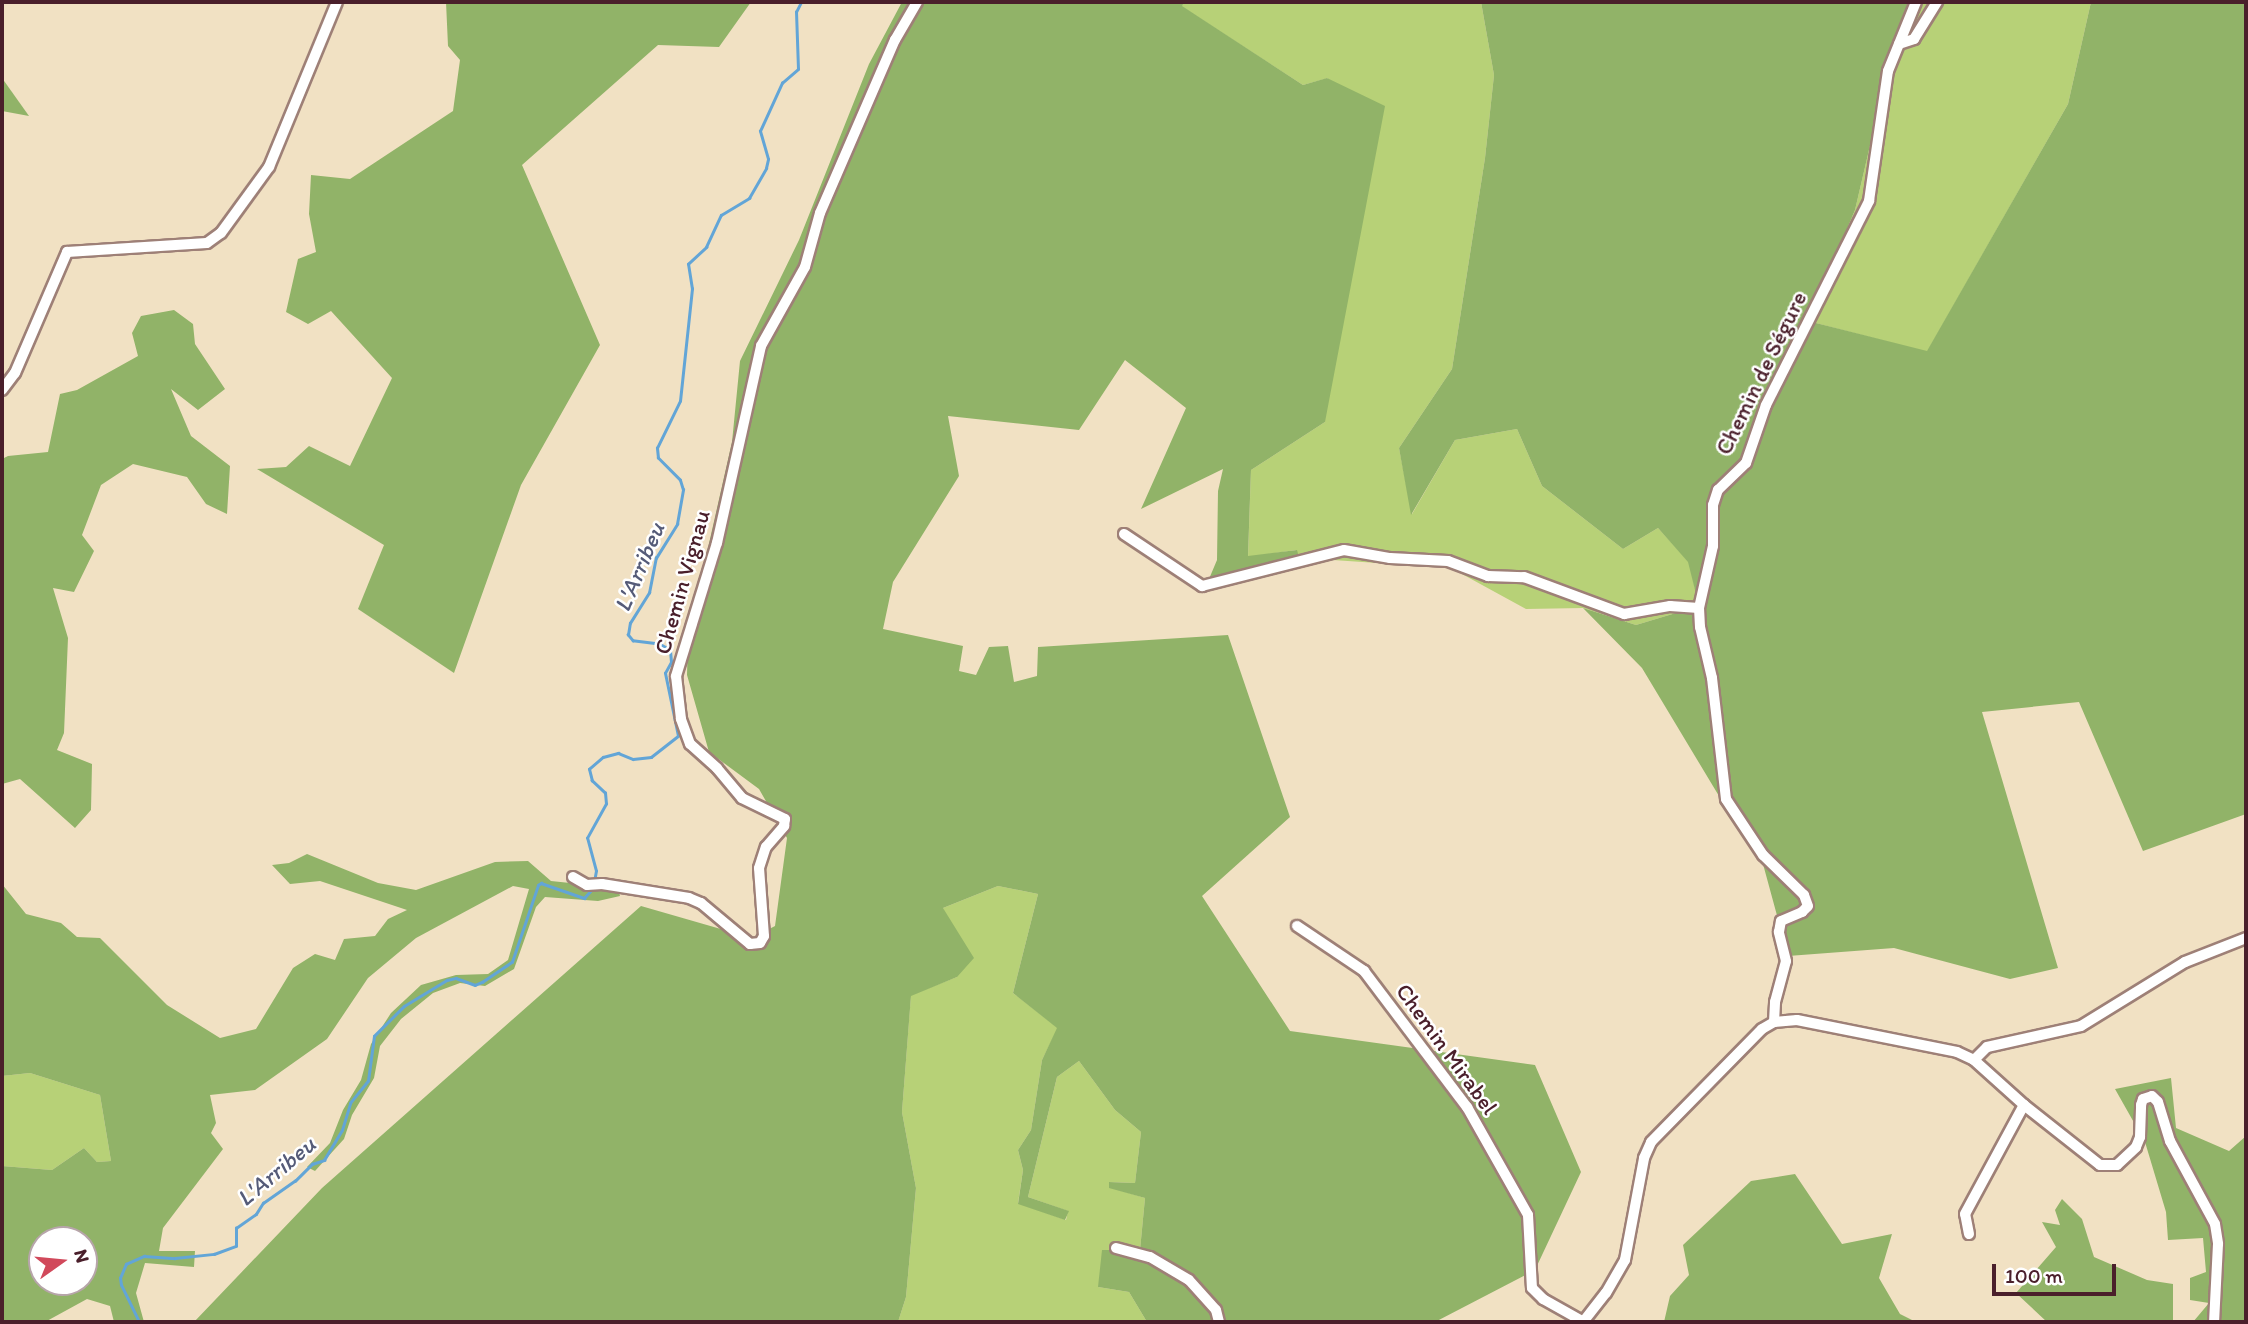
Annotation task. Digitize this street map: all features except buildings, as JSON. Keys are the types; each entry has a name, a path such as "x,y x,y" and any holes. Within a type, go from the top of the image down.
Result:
{"street":[{"path":"2,390 15,373 66,252 207,243 221,233 269,167 337,2"},
{"name":"Chemin Vignau","path":"573,877 587,885 602,884 690,898 701,903 750,944 761,943 764,936 759,868 766,847 784,826 785,819 742,798 717,768 690,744 681,719 676,676 717,543 761,346 805,267 820,213 895,40 917,2"},
{"name":"Chemin de Ségure","path":"1774,1022 1775,1002 1786,961 1779,932 1781,921 1802,912 1808,905 1804,895 1763,855 1726,799 1712,678 1699,627 1699,608 1713,546 1713,505 1718,490 1746,463 1766,405 1869,201 1888,71 1916,2"},
{"path":"1899,44 1914,39 1937,2"},
{"path":"1124,534 1202,586 1344,550 1390,558 1448,561 1488,576 1524,577 1624,614 1670,607 1699,608"},
{"name":"Chemin Mirabel","path":"1297,926 1364,971 1467,1107 1528,1214 1532,1289 1543,1300 1584,1322"},
{"path":"1974,1060 1987,1048 2081,1026 2185,962 2246,939"},
{"path":"1584,1322 1606,1293 1625,1260 1644,1158 1651,1142 1749,1041 1774,1022 1797,1020 1957,1052 1974,1060 2024,1105 2100,1165 2110,1166 2124,1161 2136,1147 2140,1137 2143,1099 2152,1096 2158,1102 2170,1142 2215,1224 2218,1244 2214,1322"},
{"path":"1969,1234 1965,1214 2024,1105"},
{"path":"1116,1248 1150,1257 1189,1280 1216,1310 1219,1322"}],"green space":[{"path":"446,2 751,2 719,47 658,45 522,165 600,345 521,485 454,673 358,609 384,545 257,469 286,467 309,446 350,466 392,378 331,311 308,324 286,312 298,259 316,252 309,214 311,175 350,179 453,111 460,60 448,46"},
{"path":"902,2 1184,2 1182,6 1303,85 1327,78 1385,106 1325,422 1251,470 1248,556 1297,550 1299,557 1209,579 1217,560 1218,491 1223,469 1141,509 1186,408 1125,360 1079,430 948,416 959,476 893,582 883,629 963,646 959,671 976,675 989,647 1008,646 1014,682 1037,676 1038,647 1228,635 1290,817 1202,896 1290,1031 1535,1065 1581,1172 1535,1270 1435,1322 1147,1322 1129,1292 1098,1287 1102,1250 1140,1250 1145,1198 1109,1188 1109,1182 1135,1183 1141,1132 1115,1110 1079,1061 1057,1077 1028,1197 1069,1211 1065,1220 1018,1204 1023,1170 1018,1150 1031,1130 1042,1060 1057,1028 1013,993 1038,894 998,886 943,908 974,958 957,977 911,996 902,1112 916,1188 906,1297 898,1322 194,1322 322,1188 641,906 752,938 775,926 787,838 759,789 709,752 687,675 688,636 732,442 740,361 799,240 869,64"},
{"path":"1184,2 1481,2 1494,75 1485,158 1452,369 1399,448 1412,514 1455,440 1517,429 1542,486 1623,549 1658,528 1689,562 1699,606 1636,625 1583,608 1526,609 1451,568 1333,560 1215,589 1209,579 1299,557 1296,550 1248,557 1251,470 1325,422 1328,78 1303,85 1181,6"},
{"path":"1481,2 1908,2 1889,64 1855,210 1808,321 1927,351 2068,104 2091,2 2246,2 2246,814 2143,851 2079,702 1982,712 2058,968 2010,979 1894,948 1788,956 1760,853 1728,811 1642,668 1583,608 1636,625 1699,606 1688,562 1658,528 1623,549 1542,486 1517,429 1455,440 1411,515 1399,448 1452,369 1485,158 1494,75"},
{"path":"1908,2 2091,2 2068,104 1927,352 1808,321 1855,210 1889,64"},
{"path":"2,78 29,116 2,111"},
{"path":"174,310 193,324 195,344 225,389 198,410 171,389 191,436 230,466 227,514 206,504 187,477 133,464 101,485 82,535 94,551 74,592 53,588 68,638 64,733 57,750 92,764 91,810 75,828 20,779 2,784 2,459 48,452 60,394 77,390 138,356 132,333 141,316"},
{"path":"307,854 378,883 416,890 495,862 528,861 551,881 618,888 620,896 598,901 545,897 536,907 514,969 485,986 460,983 433,993 401,1019 380,1046 374,1078 352,1115 344,1139 315,1171 307,1167 330,1143 343,1110 361,1080 371,1044 391,1013 421,985 456,975 488,974 508,960 529,889 513,886 416,938 368,978 327,1039 255,1090 210,1095 216,1123 211,1133 223,1149 163,1228 159,1251 195,1251 194,1267 145,1263 136,1293 144,1322 114,1322 110,1306 87,1299 45,1322 2,1322 2,1166 52,1170 84,1148 97,1162 111,1161 100,1095 30,1073 2,1076 2,884 26,914 61,923 77,937 100,938 167,1005 220,1038 256,1029 293,968 315,954 335,960 344,939 375,936 388,919 407,910 320,881 290,884 272,865 289,863"},
{"path":"998,886 1038,894 1013,993 1058,1028 1042,1060 1031,1130 1018,1150 1023,1170 1018,1203 1066,1220 1068,1211 1028,1197 1057,1077 1079,1061 1115,1110 1141,1132 1135,1183 1109,1182 1109,1187 1145,1198 1140,1250 1098,1287 1129,1292 1147,1322 898,1322 906,1297 916,1188 902,1112 911,995 957,977 943,908"},
{"path":"30,1073 100,1095 111,1161 97,1162 84,1148 52,1170 2,1166 2,1076"},
{"path":"2171,1078 2176,1128 2229,1151 2246,1136 2246,1322 2193,1322 2209,1303 2190,1300 2190,1278 2206,1272 2203,1238 2168,1240 2166,1212 2145,1142 2115,1089"},
{"path":"1795,1174 1842,1244 1892,1234 1879,1278 1900,1314 1916,1322 1664,1322 1670,1296 1689,1275 1683,1245 1751,1181"},
{"path":"2062,1199 2082,1219 2094,1257 2147,1280 2173,1284 2173,1322 2047,1322 2016,1293 2056,1247 2042,1222 2060,1225 2055,1210"}],"waterway":[{"name":"L'Arribeu","path":"594,882 596,871 587,838 606,804 605,793 592,781 589,769 603,757 618,753 633,759 651,757 678,736 665,673 671,662 670,650 659,644 633,641 628,635 630,623 649,593 656,558 677,524 683,490 680,480 658,458 657,448 680,401 692,289 688,264 706,247 721,215 749,198 766,168 768,159 760,131 782,83 798,69 796,12 801,2"},
{"name":"L'Arribeu","path":"139,1322 121,1285 120,1278 126,1264 144,1256 175,1258 214,1254 236,1246 236,1228 256,1214 263,1203 295,1181 312,1164 324,1160 342,1130 350,1103 368,1081 374,1036 404,1006 447,980 456,978 475,985 512,962 538,885 541,883 584,898 593,888"}]}
